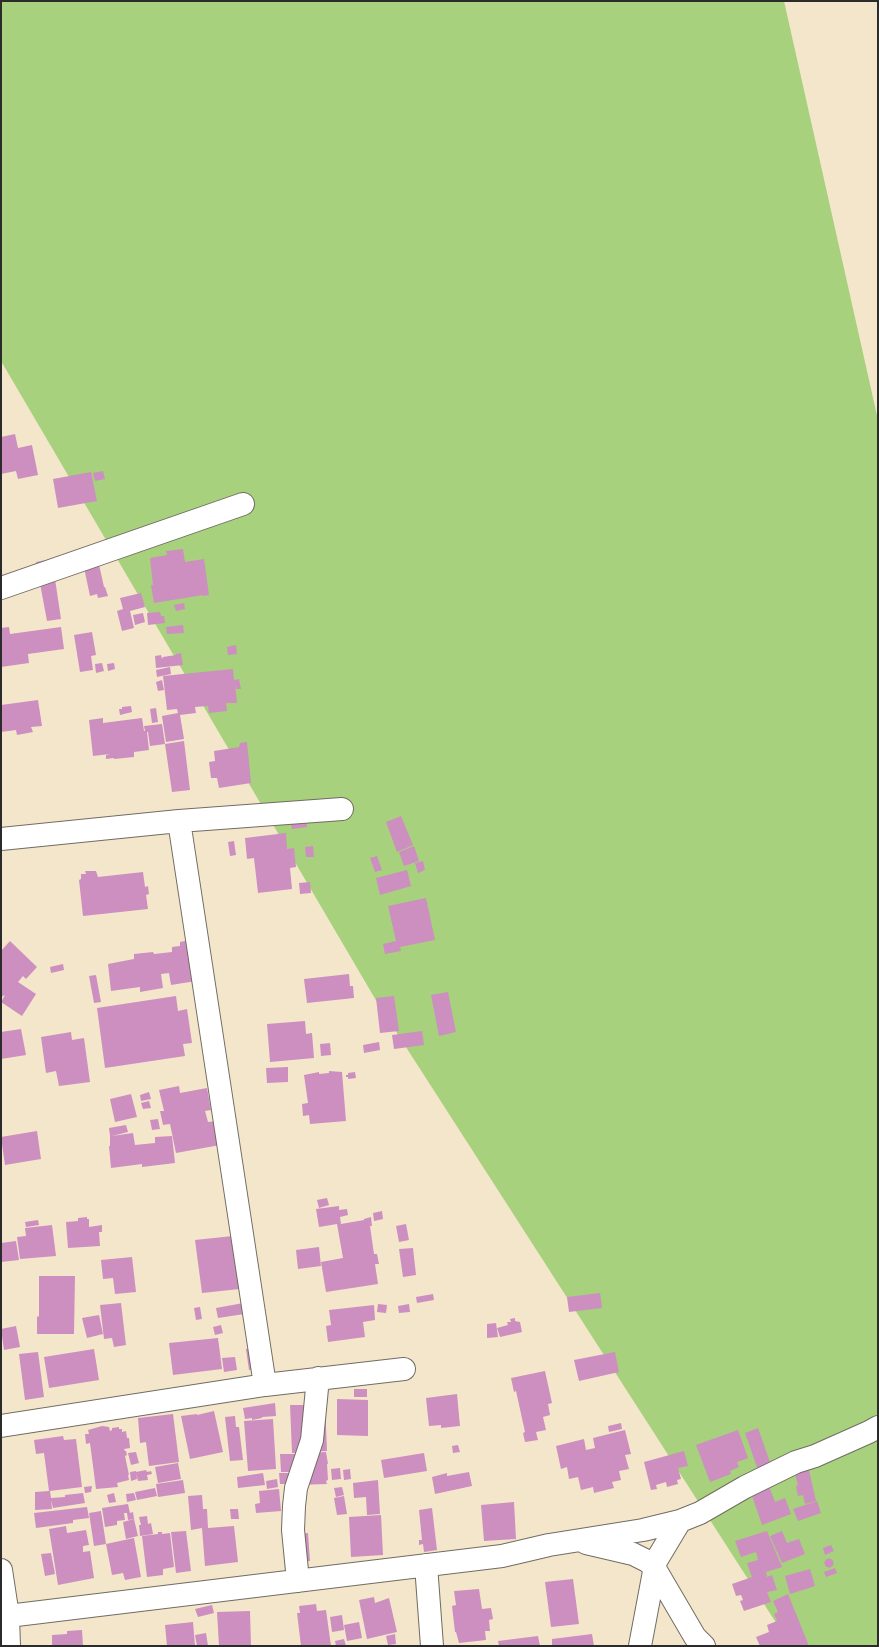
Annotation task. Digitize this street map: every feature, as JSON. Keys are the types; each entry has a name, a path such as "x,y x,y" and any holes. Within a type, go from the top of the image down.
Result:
{"street":[{"path":"1,588 243,504"},
{"path":"1,839 179,821 342,809"},
{"path":"179,821 266,1384"},
{"path":"1,1426 266,1384 404,1369"},
{"path":"298,1581 293,1530 294,1506 296,1488 312,1440 318,1378"},
{"path":"8,1616 502,1556 576,1540 644,1530 680,1521 700,1513 727,1496 782,1469 831,1450 878,1427"},
{"path":"640,1646 654,1567 660,1553 680,1521"},
{"path":"576,1540 637,1555 647,1560 654,1567 695,1637 704,1646"},
{"path":"426,1566 432,1646"},
{"path":"1,1570 8,1616 9,1646"}],"green space":[{"path":"1,1 784,1 878,420 878,1646 791,1646 377,1002 1,361"}],"building":[{"path":"15,434 18,448 32,445 38,475 18,479 16,471 1,474 1,437"},
{"path":"103,471 105,479 95,481 93,473"},
{"path":"91,472 97,501 58,508 53,479"},
{"path":"183,549 185,562 204,559 209,595 154,603 151,585 153,585 150,558 167,555 166,551"},
{"path":"52,559 61,619 47,621 36,562"},
{"path":"98,560 104,587 108,596 98,598 97,594 90,596 83,563"},
{"path":"141,593 145,607 130,611 134,628 122,631 117,611 123,609 120,598"},
{"path":"184,603 185,609 176,611 174,605"},
{"path":"160,612 161,616 164,616 165,623 148,625 147,613"},
{"path":"143,613 145,622 135,625 133,615"},
{"path":"183,625 184,633 167,634 166,627"},
{"path":"9,627 10,634 61,627 64,649 28,654 29,663 1,667 1,628"},
{"path":"92,632 96,655 91,656 93,670 80,672 74,635"},
{"path":"236,645 237,654 228,655 227,647"},
{"path":"181,653 183,665 156,668 155,656 161,655 162,659 163,657"},
{"path":"102,663 104,671 96,673 95,664"},
{"path":"114,663 115,669 108,671 107,664"},
{"path":"170,667 171,674 157,677 156,670"},
{"path":"233,669 234,680 239,679 241,689 236,689 235,685 237,703 226,703 227,711 209,713 208,706 195,707 196,713 180,715 184,739 166,742 162,716 178,713 177,709 167,710 163,676"},
{"path":"162,680 164,690 158,691 156,682"},
{"path":"38,700 42,726 31,727 33,732 17,735 16,730 1,732 1,705"},
{"path":"131,706 132,712 120,715 119,709 122,709 122,707"},
{"path":"156,708 158,722 152,723 150,709"},
{"path":"103,718 103,723 142,718 144,731 144,726 162,724 165,744 150,746 147,732 149,750 134,752 134,757 106,759 106,755 110,754 93,756 89,720"},
{"path":"184,741 190,790 172,792 165,744"},
{"path":"247,742 251,783 219,788 217,778 211,778 209,762 215,761 214,751 239,747 240,743"},
{"path":"401,816 413,845 397,852 386,822"},
{"path":"306,818 307,827 292,829 290,820"},
{"path":"286,833 287,849 294,848 296,867 290,868 292,889 258,893 254,858 247,859 245,838"},
{"path":"234,841 236,855 230,856 228,842"},
{"path":"313,846 314,857 306,857 305,847"},
{"path":"414,846 419,861 404,866 399,852"},
{"path":"377,856 382,870 375,872 370,858"},
{"path":"423,861 425,870 418,873 415,863"},
{"path":"407,870 411,886 380,895 376,878"},
{"path":"85,871 96,871 98,877 143,872 145,887 148,886 149,894 146,895 148,909 83,916 79,880 81,879 81,874 86,874"},
{"path":"310,882 311,893 300,894 299,883"},
{"path":"426,898 435,940 400,947 401,951 385,954 383,944 396,941 388,906"},
{"path":"190,940 196,981 171,985 169,973 161,974 163,988 140,992 140,987 111,991 108,964 134,959 134,954 172,952 172,947 180,946 180,942"},
{"path":"10,941 37,967 26,979 23,976 18,982 36,994 22,1016 1,1002 5,995 1,997 1,951"},
{"path":"63,964 64,970 51,973 50,967"},
{"path":"349,974 350,986 353,986 354,998 307,1003 304,979"},
{"path":"96,975 101,1002 94,1003 89,976"},
{"path":"448,992 456,1032 439,1036 431,995"},
{"path":"176,996 178,1011 187,1009 192,1043 183,1044 185,1056 105,1068 97,1008"},
{"path":"394,996 399,1031 380,1033 376,998"},
{"path":"305,1021 306,1034 312,1033 314,1058 270,1062 267,1024"},
{"path":"21,1029 26,1055 1,1059 1,1032"},
{"path":"422,1031 424,1045 394,1049 392,1035"},
{"path":"71,1032 72,1040 84,1038 90,1082 59,1086 56,1071 46,1073 41,1037"},
{"path":"379,1042 380,1050 364,1053 363,1045"},
{"path":"330,1043 331,1055 321,1056 320,1044"},
{"path":"288,1067 288,1082 267,1083 266,1068"},
{"path":"329,1071 342,1072 346,1121 310,1124 309,1115 303,1116 302,1104 308,1103 304,1075 319,1072 319,1074 329,1073"},
{"path":"355,1072 356,1078 348,1079 348,1077 346,1077 348,1073"},
{"path":"179,1086 180,1093 207,1088 211,1110 205,1111 208,1122 216,1121 220,1145 176,1153 170,1124 163,1125 160,1111 164,1111 159,1090"},
{"path":"149,1092 151,1099 141,1101 140,1095"},
{"path":"131,1094 137,1117 115,1122 110,1099"},
{"path":"149,1101 151,1108 143,1109 141,1103"},
{"path":"158,1119 160,1129 152,1130 150,1120"},
{"path":"126,1125 128,1132 112,1136 133,1133 135,1145 155,1143 155,1137 172,1136 175,1163 142,1167 142,1164 111,1168 109,1128"},
{"path":"37,1131 41,1159 5,1165 1,1137"},
{"path":"327,1198 329,1205 319,1208 317,1200"},
{"path":"339,1206 339,1210 347,1209 348,1215 340,1217 341,1224 364,1220 371,1217 372,1226 370,1226 374,1254 377,1254 379,1264 375,1264 378,1284 326,1292 321,1262 343,1258 337,1224 319,1227 316,1209"},
{"path":"382,1211 383,1219 374,1221 373,1213"},
{"path":"87,1217 87,1219 89,1219 89,1227 102,1225 102,1232 99,1232 100,1246 68,1248 66,1222 78,1221 78,1218"},
{"path":"38,1220 39,1225 26,1227 25,1222"},
{"path":"406,1224 409,1240 399,1242 396,1226"},
{"path":"52,1225 56,1256 20,1259 17,1237 26,1236 25,1228"},
{"path":"242,1235 249,1288 202,1293 195,1240"},
{"path":"16,1241 19,1260 1,1262 1,1243"},
{"path":"319,1247 321,1266 298,1269 296,1250"},
{"path":"413,1248 416,1275 403,1277 399,1249"},
{"path":"132,1257 136,1292 115,1294 113,1278 103,1279 101,1260"},
{"path":"39,1276 75,1276 74,1334 37,1334 37,1317 39,1316"},
{"path":"600,1293 602,1308 569,1312 567,1297"},
{"path":"433,1294 434,1300 417,1303 416,1297"},
{"path":"249,1302 251,1313 218,1318 216,1308"},
{"path":"121,1303 126,1345 114,1347 112,1338 104,1339 100,1305"},
{"path":"378,1304 387,1305 386,1313 377,1312"},
{"path":"409,1304 410,1312 399,1313 398,1306"},
{"path":"374,1305 375,1320 363,1322 365,1337 328,1342 326,1326 331,1325 329,1310"},
{"path":"200,1307 202,1319 196,1320 194,1308"},
{"path":"99,1315 103,1334 87,1338 82,1318"},
{"path":"515,1318 515,1321 520,1322 522,1332 500,1337 497,1328 508,1325 507,1322 511,1322 510,1319"},
{"path":"496,1323 498,1337 487,1338 487,1324"},
{"path":"221,1325 223,1333 215,1335 213,1327"},
{"path":"16,1326 20,1347 4,1350 1,1329"},
{"path":"218,1338 222,1369 173,1375 169,1343"},
{"path":"259,1347 262,1368 249,1370 246,1349"},
{"path":"94,1349 99,1380 49,1388 44,1357"},
{"path":"38,1352 44,1397 25,1400 19,1354"},
{"path":"615,1352 619,1372 579,1381 574,1360"},
{"path":"235,1357 237,1370 224,1372 222,1358"},
{"path":"545,1371 552,1403 548,1404 550,1415 543,1417 546,1430 536,1432 538,1440 525,1442 523,1433 525,1432 516,1391 514,1392 511,1378"},
{"path":"354,1389 367,1389 367,1397 354,1397"},
{"path":"457,1394 460,1426 441,1428 441,1425 429,1426 426,1398"},
{"path":"337,1399 368,1400 368,1436 337,1435"},
{"path":"304,1402 325,1402 327,1451 292,1453 290,1405 304,1405"},
{"path":"275,1403 276,1416 262,1417 252,1420 252,1418 245,1419 243,1408"},
{"path":"214,1411 223,1452 190,1459 181,1416 197,1415"},
{"path":"173,1414 179,1462 149,1466 146,1442 140,1443 138,1418"},
{"path":"235,1416 236,1427 239,1427 243,1460 230,1461 225,1417"},
{"path":"273,1419 276,1469 248,1471 244,1421"},
{"path":"621,1423 622,1429 609,1432 608,1426"},
{"path":"102,1426 109,1427 110,1431 112,1428 119,1427 119,1429 122,1429 122,1432 126,1431 127,1438 129,1438 130,1448 124,1449 127,1455 125,1456 129,1480 117,1483 118,1487 96,1489 90,1443 86,1444 85,1434 89,1434 88,1430"},
{"path":"758,1428 771,1465 758,1470 745,1433"},
{"path":"625,1430 631,1454 625,1455 629,1469 619,1471 621,1480 612,1482 614,1488 594,1493 593,1487 581,1490 578,1477 569,1479 567,1467 561,1469 556,1446 584,1439 586,1450 595,1448 593,1438"},
{"path":"738,1430 748,1458 737,1462 739,1467 730,1471 731,1474 710,1482 696,1445"},
{"path":"63,1436 64,1440 76,1439 82,1487 50,1491 51,1498 83,1493 85,1503 53,1508 51,1500 52,1509 35,1510 35,1492 49,1491 44,1453 36,1454 34,1440"},
{"path":"458,1445 460,1452 453,1453 452,1446"},
{"path":"684,1451 688,1466 678,1468 681,1479 677,1480 678,1484 667,1487 666,1482 656,1485 657,1489 651,1490 644,1462"},
{"path":"136,1452 139,1463 131,1465 128,1453"},
{"path":"326,1452 328,1464 327,1484 297,1485 312,1453"},
{"path":"424,1453 427,1471 384,1478 381,1460"},
{"path":"280,1454 295,1454 295,1472 281,1472"},
{"path":"178,1463 181,1479 158,1483 155,1467"},
{"path":"808,1466 816,1501 805,1504 803,1495 798,1496 796,1486 798,1485 794,1470"},
{"path":"340,1468 341,1479 332,1480 331,1469"},
{"path":"350,1469 351,1479 344,1480 343,1470"},
{"path":"146,1470 147,1472 151,1471 152,1474 147,1475 148,1480 138,1481 136,1472"},
{"path":"136,1471 137,1479 131,1481 130,1472"},
{"path":"469,1472 472,1486 435,1494 432,1477 447,1473 447,1476"},
{"path":"263,1473 265,1485 238,1488 237,1477"},
{"path":"279,1473 293,1473 293,1484 280,1484"},
{"path":"277,1479 278,1487 267,1489 266,1481"},
{"path":"183,1480 185,1493 158,1497 156,1484"},
{"path":"378,1480 380,1514 367,1515 366,1497 354,1498 353,1483"},
{"path":"767,1481 775,1502 785,1498 791,1514 762,1525 749,1487"},
{"path":"92,1486 91,1492 85,1493 84,1487"},
{"path":"342,1487 344,1495 336,1497 334,1488"},
{"path":"155,1488 157,1496 137,1500 135,1492"},
{"path":"279,1489 281,1511 256,1513 255,1504 260,1503 259,1491"},
{"path":"114,1493 116,1502 109,1503 107,1495"},
{"path":"134,1493 136,1500 127,1502 126,1494"},
{"path":"202,1495 203,1509 207,1509 208,1528 234,1526 238,1562 205,1566 202,1528 191,1530 188,1496"},
{"path":"344,1496 347,1514 337,1515 334,1498"},
{"path":"817,1501 821,1513 798,1521 793,1509"},
{"path":"514,1502 516,1539 484,1541 481,1505"},
{"path":"128,1504 130,1513 133,1512 134,1519 128,1520 127,1513 124,1513 125,1520 117,1521 117,1525 105,1527 102,1508"},
{"path":"87,1507 89,1518 73,1520 73,1523 36,1528 34,1513"},
{"path":"432,1508 437,1550 424,1552 423,1544 419,1545 419,1540 422,1540 419,1510"},
{"path":"230,1509 238,1509 239,1519 231,1519"},
{"path":"101,1511 106,1544 94,1546 89,1513"},
{"path":"381,1515 383,1555 351,1557 349,1517"},
{"path":"147,1516 148,1524 151,1523 153,1534 140,1536 139,1525 141,1525 139,1517"},
{"path":"134,1519 138,1536 126,1539 123,1522"},
{"path":"66,1526 67,1533 86,1530 89,1545 83,1546 83,1552 90,1551 94,1578 58,1585 49,1529"},
{"path":"186,1531 191,1571 176,1573 171,1532"},
{"path":"767,1531 782,1567 766,1572 767,1577 772,1575 777,1590 767,1592 771,1602 744,1611 740,1601 743,1600 741,1595 736,1596 732,1584 752,1577 747,1563 758,1560 756,1552 741,1557 735,1541"},
{"path":"782,1531 787,1543 799,1539 805,1554 782,1563 770,1536"},
{"path":"158,1532 162,1532 162,1534 170,1533 174,1567 163,1569 163,1575 147,1577 142,1536 158,1534"},
{"path":"308,1533 310,1561 296,1562 294,1535"},
{"path":"134,1538 141,1577 125,1580 123,1573 112,1575 106,1544"},
{"path":"831,1545 834,1551 825,1555 823,1548"},
{"path":"51,1553 55,1574 45,1576 41,1554"},
{"path":"829,1558 834,1563 829,1568 824,1563"},
{"path":"835,1568 837,1573 826,1577 824,1572"},
{"path":"810,1569 815,1586 790,1594 785,1576"},
{"path":"573,1579 579,1624 551,1627 545,1582"},
{"path":"479,1589 482,1609 491,1608 493,1619 489,1620 490,1631 485,1631 486,1640 459,1643 455,1632 452,1606 456,1605 454,1591"},
{"path":"788,1594 809,1646 760,1646 756,1637 769,1632 767,1625 777,1621 774,1614 778,1612 773,1601"},
{"path":"374,1597 375,1603 389,1598 397,1632 367,1639 359,1600"},
{"path":"316,1604 317,1611 326,1610 331,1646 301,1646 297,1613 300,1613 299,1606"},
{"path":"212,1605 214,1613 198,1617 195,1609"},
{"path":"250,1611 251,1646 219,1646 217,1612"},
{"path":"342,1615 344,1630 332,1632 330,1617"},
{"path":"193,1622 195,1646 167,1646 165,1625"},
{"path":"359,1622 362,1638 347,1641 344,1625"},
{"path":"82,1630 83,1646 52,1646 52,1635 67,1634 67,1631"},
{"path":"206,1633 208,1646 197,1646 195,1635"},
{"path":"395,1634 396,1644 388,1645 386,1636"},
{"path":"592,1634 594,1646 552,1646 552,1639"},
{"path":"538,1636 540,1646 499,1646 498,1641"},
{"path":"344,1639 346,1646 336,1646 335,1641"}]}
